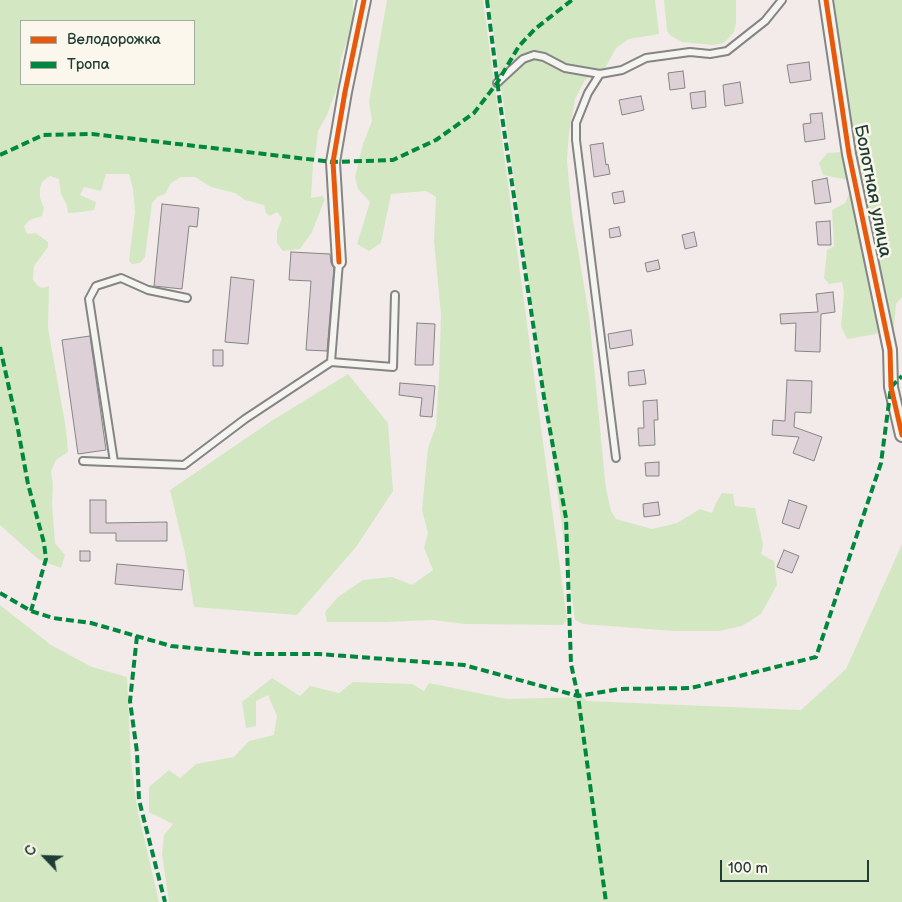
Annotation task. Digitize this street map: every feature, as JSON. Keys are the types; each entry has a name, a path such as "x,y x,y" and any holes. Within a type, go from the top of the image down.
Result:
{"street":[{"path":"339,262 334,162 345,92 364,0"},
{"name":"Болотная улица","path":"826,0 849,154 890,350 891,388 902,435"}],"lane":[{"path":"497,83 524,59 534,55 544,57 565,68 600,74 622,70 646,58 690,52 710,54 727,52 765,21 782,0"},
{"path":"600,74 588,93 576,123 576,140 616,458"},
{"path":"331,362 339,262"},
{"path":"114,462 89,299 96,286 122,278 148,290 187,298"},
{"path":"83,461 184,465 245,419 331,362 393,367 396,295"}],"green space":[{"path":"0,0 353,0 353,24 341,58 338,85 327,115 318,131 313,164 311,198 322,196 325,199 312,232 300,249 283,251 277,243 277,231 282,218 277,212 270,216 266,213 264,205 245,200 235,193 211,187 195,177 181,177 171,183 165,194 157,197 152,203 145,257 140,263 132,264 129,261 135,212 133,189 129,174 106,174 101,191 84,187 80,195 96,202 94,210 81,212 68,213 67,205 61,194 59,179 50,176 42,182 40,198 44,208 42,216 30,220 24,226 27,234 36,233 48,242 48,247 34,266 33,280 38,286 43,288 49,286 48,328 66,429 68,452 56,460 51,471 55,543 65,555 61,568 38,559 0,525"},
{"path":"387,0 483,0 567,619 563,625 466,624 433,620 327,622 325,612 338,597 363,580 392,577 412,585 433,570 424,548 428,533 422,510 428,448 436,426 439,376 441,315 434,241 436,197 426,191 391,194 381,243 369,251 357,244 370,202 358,189 355,177 363,144 372,121 369,102"},
{"path":"489,0 655,0 659,34 629,39 616,48 605,68 585,80 575,99 569,133 567,160 572,215 589,315 606,489 611,511 616,519 652,529 677,523 700,509 712,513 722,493 733,494 735,506 755,508 763,544 761,554 774,561 777,585 761,614 742,626 719,631 674,631 583,624 575,620"},
{"path":"664,0 736,0 734,32 724,43 713,45 682,42 671,36 667,31"},
{"path":"834,0 902,0 902,297 896,304 894,329 847,339 841,326 844,293 842,282 829,284 824,278 827,250 834,246 832,210 845,203 849,194 848,180 823,175 819,163 827,153 843,152 852,130"},
{"path":"348,374 388,423 393,491 356,547 297,615 194,607 185,553 170,490 273,420"},
{"path":"902,544 902,902 169,902 162,854 164,835 173,824 149,812 149,787 169,770 180,778 196,764 234,757 249,741 274,735 277,716 268,695 256,701 256,726 246,728 242,702 272,678 300,696 310,686 339,693 353,682 412,684 424,691 429,683 507,699 583,697 587,701 801,710 846,669"},
{"path":"0,605 51,645 92,667 127,677 131,761 137,807 159,902 0,902"}],"building":[{"path":"809,62 811,80 790,83 787,65"},
{"path":"683,71 685,88 670,90 668,73"},
{"path":"740,82 743,103 725,106 723,85"},
{"path":"705,91 706,107 692,109 690,93"},
{"path":"641,96 644,110 622,115 619,100"},
{"path":"822,113 825,139 805,142 803,124 811,123 810,114"},
{"path":"603,143 606,165 608,164 610,174 594,177 590,145"},
{"path":"827,178 831,202 815,204 812,181"},
{"path":"623,191 625,202 614,204 612,193"},
{"path":"162,204 199,208 197,227 189,226 182,289 154,286"},
{"path":"830,221 831,245 818,245 816,222"},
{"path":"619,227 621,236 610,238 609,229"},
{"path":"694,232 697,246 685,249 682,235"},
{"path":"291,252 330,254 331,263 334,268 327,351 306,350 311,281 289,280"},
{"path":"658,260 660,269 647,272 645,263"},
{"path":"231,277 254,280 248,344 225,342"},
{"path":"833,292 835,312 821,314 820,352 795,351 796,323 781,324 780,314 818,312 816,294"},
{"path":"417,323 435,324 433,365 415,365"},
{"path":"631,330 633,345 610,349 608,334"},
{"path":"90,336 106,450 78,454 62,340"},
{"path":"213,350 223,350 223,366 213,366"},
{"path":"644,370 646,384 629,386 628,372"},
{"path":"787,380 812,381 811,413 795,412 794,427 822,437 814,461 793,453 799,437 772,435 773,420 785,421"},
{"path":"400,383 435,386 432,417 420,416 422,398 399,395"},
{"path":"657,400 658,420 654,420 655,445 639,446 638,428 644,428 643,401"},
{"path":"659,462 659,476 646,476 645,463"},
{"path":"90,500 106,500 106,523 167,522 167,541 116,541 116,533 90,533"},
{"path":"789,500 807,506 799,529 782,523"},
{"path":"658,502 660,515 644,517 643,504"},
{"path":"784,550 799,556 792,573 777,567"},
{"path":"80,551 90,551 90,561 80,561"},
{"path":"117,564 184,570 182,590 115,584"}],"marked path":[{"path":"487,0 500,103 544,397 566,518 571,664 578,696 606,902"},
{"path":"0,155 43,135 92,134 333,162 393,160 436,140 474,113 497,83 519,46 535,29 572,0"},
{"path":"0,347 28,484 44,543 46,559 31,611"},
{"path":"0,593 31,611 53,618 91,623 171,646 254,654 319,654 464,665 578,696 620,689 691,688 816,657 881,463 891,387 902,376"},
{"path":"137,636 130,701 137,752 139,800 165,902"}],"cycle path":[{"path":"339,262 333,162 364,0"},
{"path":"826,0 849,154 890,350 891,387 902,435"}]}
